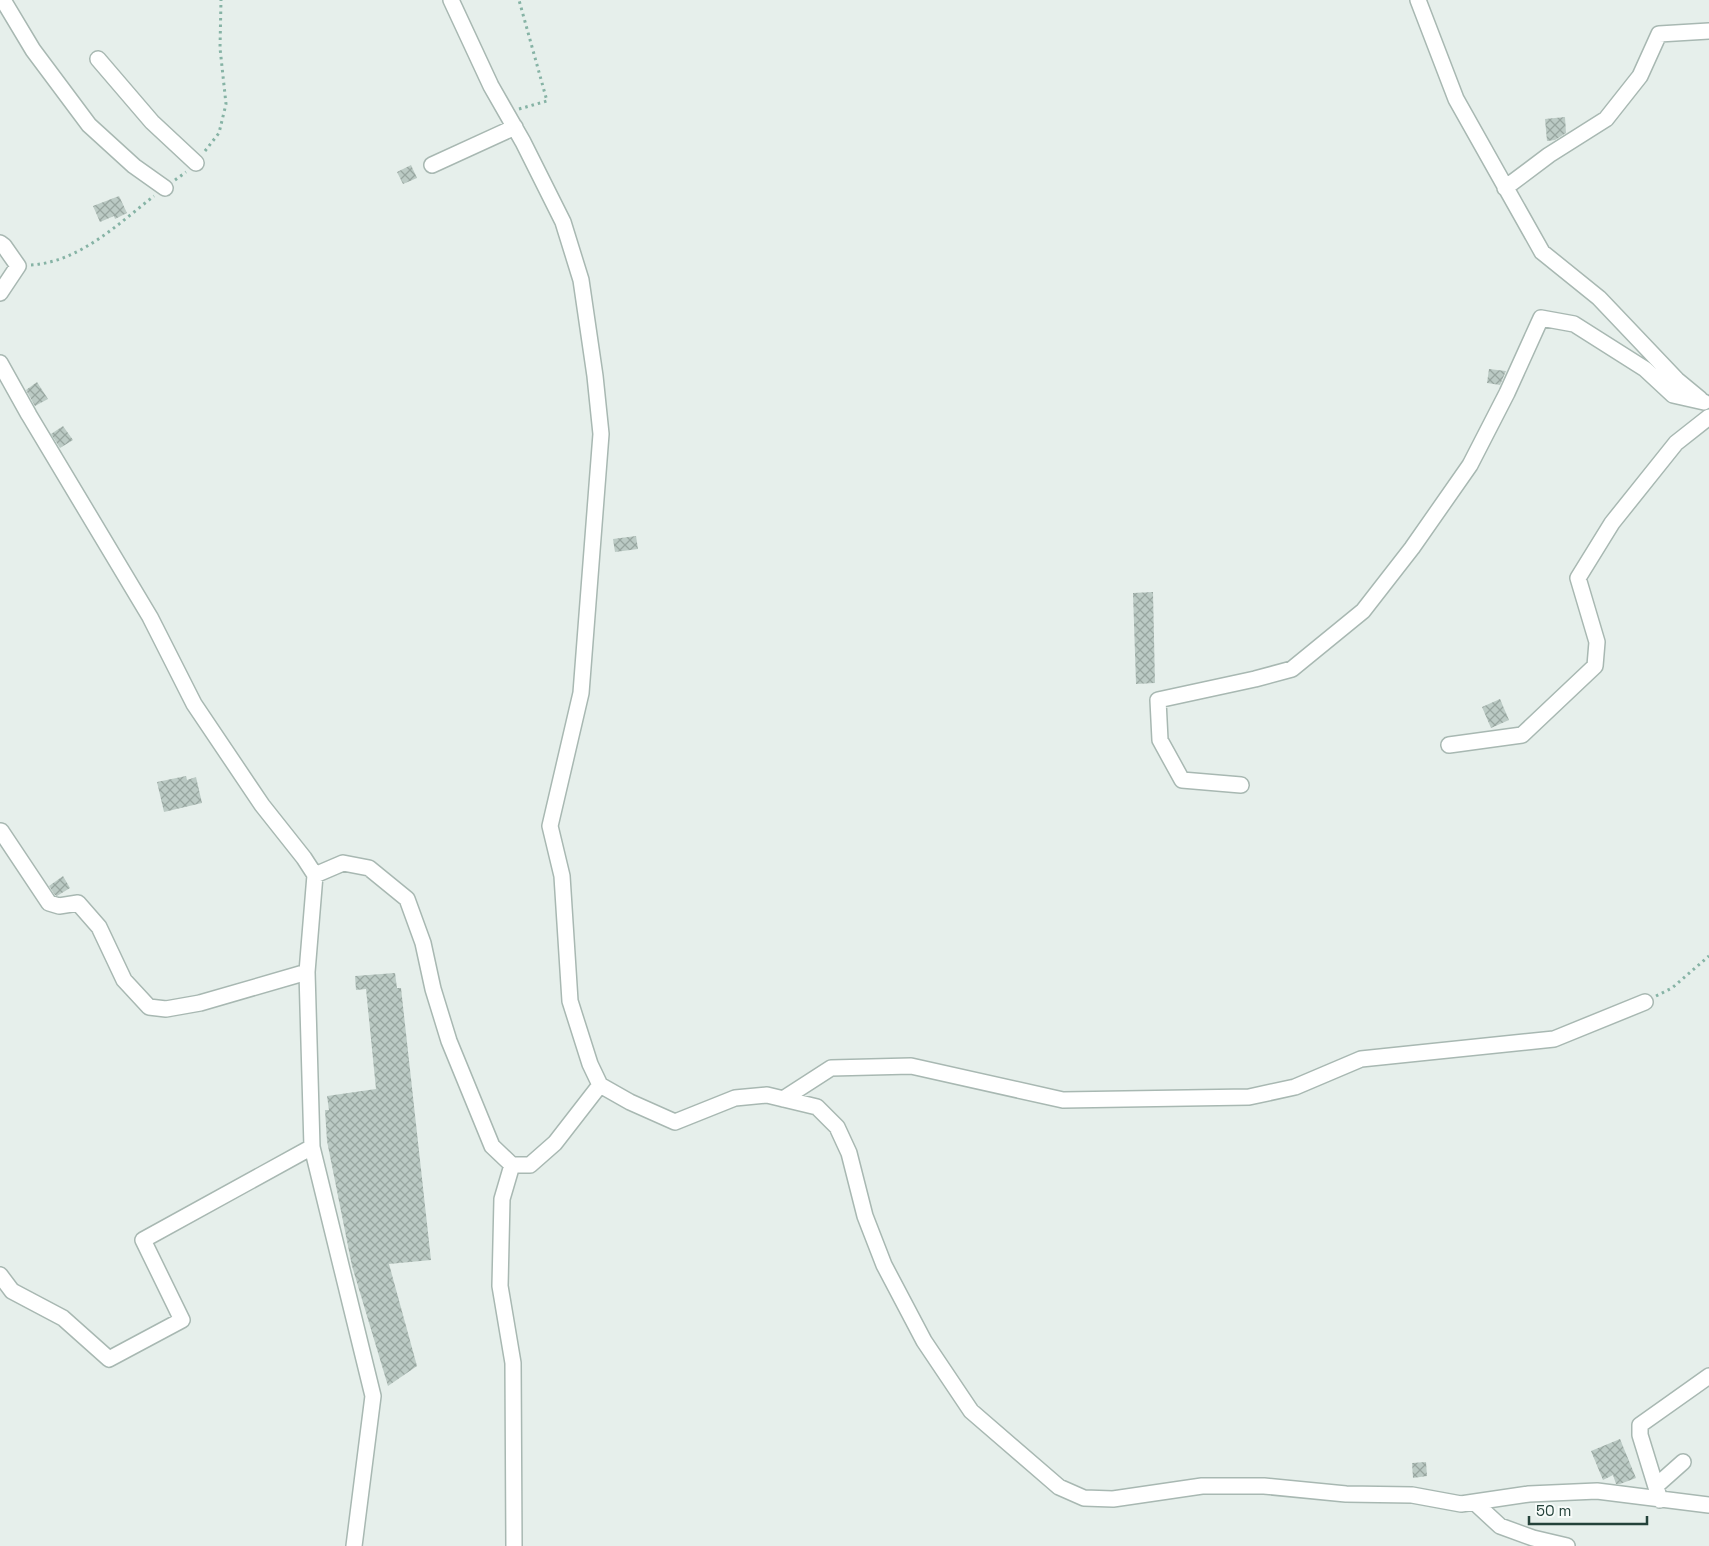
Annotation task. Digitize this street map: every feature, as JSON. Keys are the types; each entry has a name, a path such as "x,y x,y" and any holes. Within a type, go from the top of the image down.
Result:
{"street":[{"path":"3,0 33,50 89,125 134,166 165,188"},
{"path":"451,0 491,86 515,127 563,222 581,280 595,376 601,434 581,693 550,826 562,876 570,1001 590,1064 600,1085 630,1102 675,1122 735,1098 767,1095 817,1107 838,1127 849,1153 865,1216 884,1264 924,1341 971,1411 1059,1487 1084,1498 1113,1499 1202,1486 1255,1486 1346,1494 1412,1495 1461,1504 1529,1494 1596,1491 1658,1493 1709,1505"},
{"path":"1418,0 1456,99 1542,252 1599,298 1677,380 1706,404"},
{"path":"1505,188 1549,155 1606,119 1640,76 1659,34 1709,30"},
{"path":"98,59 152,122 196,163"},
{"path":"432,165 515,127"},
{"path":"0,243 18,266 0,292"},
{"path":"1241,785 1182,780 1160,740 1158,700 1292,669 1363,612 1412,548 1470,465 1507,393 1541,318 1574,324 1644,369 1673,394 1706,404"},
{"path":"0,362 29,415 150,616 194,704 262,805 315,875 306,972 312,1147 373,1396 354,1546"},
{"path":"1449,745 1522,735 1595,666 1597,642 1578,578 1612,523 1676,443 1709,417"},
{"path":"1,831 49,903 59,906 78,903 99,926 124,980 148,1007 166,1009 200,1002 306,972"},
{"path":"315,875 343,863 369,868 407,899 423,942 433,990 449,1041 492,1146 512,1165 530,1165 555,1143 600,1085"},
{"path":"784,1099 831,1068 911,1066 1063,1100 1249,1097 1295,1087 1361,1059 1554,1039 1645,1002"},
{"path":"0,1275 12,1291 63,1318 109,1359 182,1320 143,1240 312,1147"},
{"path":"512,1165 502,1199 500,1286 513,1363 514,1546"},
{"path":"1658,1493 1640,1435 1640,1425 1709,1376"},
{"path":"1658,1493 1684,1462"},
{"path":"1474,1502 1500,1526 1532,1538 1567,1546"}],"path":[{"path":"18,266 47,264 90,245 196,163 219,133 226,104 220,48 222,0"},
{"path":"506,112 547,101 519,0"},
{"path":"1645,1002 1672,988 1709,956"}],"building":[{"path":"1565,117 1566,133 1555,140 1547,141 1545,119"},
{"path":"411,165 417,178 403,184 397,172"},
{"path":"119,196 127,213 115,219 114,216 100,222 93,206"},
{"path":"1489,369 1506,371 1500,385 1487,383"},
{"path":"37,382 48,399 35,406 26,390"},
{"path":"63,426 73,440 60,448 51,434"},
{"path":"636,536 638,549 615,552 613,539"},
{"path":"1153,592 1155,683 1136,684 1133,593"},
{"path":"1500,699 1509,720 1491,728 1482,707"},
{"path":"186,776 187,780 196,777 202,803 164,812 157,782"},
{"path":"63,876 70,888 57,896 49,886"},
{"path":"395,973 397,988 401,988 431,1260 389,1264 417,1366 388,1386 352,1266 327,1141 325,1110 329,1110 327,1096 376,1089 366,989 356,990 355,976"},
{"path":"1620,1439 1636,1478 1616,1484 1613,1475 1603,1480 1591,1451"},
{"path":"1426,1462 1427,1476 1413,1478 1412,1463"}]}
